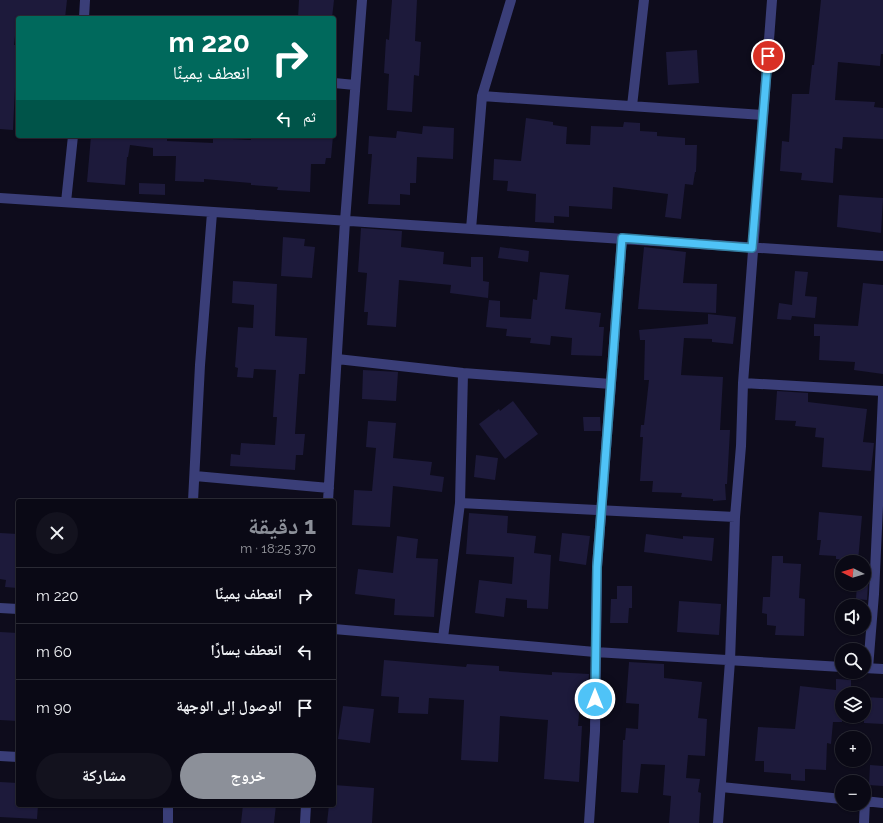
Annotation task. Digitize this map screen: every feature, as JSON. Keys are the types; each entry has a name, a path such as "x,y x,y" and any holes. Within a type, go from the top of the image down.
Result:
{"street":[{"path":"84,16 85,0"},
{"path":"328,499 345,220 362,0"},
{"path":"471,229 482,96 511,0"},
{"path":"632,106 644,0"},
{"path":"718,823 730,661 735,517 741,446 752,248 772,0"},
{"path":"336,83 355,85"},
{"path":"482,96 763,115"},
{"path":"66,202 73,138"},
{"path":"0,198 883,256"},
{"path":"193,499 200,365 212,213"},
{"path":"589,823 595,731 597,567 622,238"},
{"path":"337,359 463,373 612,384"},
{"path":"443,638 460,503 463,373"},
{"path":"744,383 883,392"},
{"path":"868,643 880,520 883,396"},
{"path":"195,476 328,488"},
{"path":"460,503 735,517"},
{"path":"0,608 16,609"},
{"path":"336,629 595,652 835,667"},
{"path":"871,668 883,669"},
{"path":"0,756 16,757"},
{"path":"721,787 835,798"},
{"path":"871,801 883,802"},
{"path":"168,807 168,823"},
{"path":"305,823 306,807"},
{"path":"864,823 865,811"}],"building":[{"path":"0,0 67,0 65,16 16,16 14,45 16,45 16,66 13,130 0,129"},
{"path":"299,0 334,0 332,16 298,16"},
{"path":"392,0 417,0 415,41 421,42 419,76 414,75 412,112 387,110 389,74 384,73 386,39 389,40"},
{"path":"821,0 883,0 883,54 881,54 880,66 838,62 835,100 875,102 874,107 883,108 883,139 843,137 842,149 835,148 833,183 801,180 802,173 780,171 782,141 789,142 792,94 809,94 812,65 814,65"},
{"path":"697,50 699,83 668,85 666,52"},
{"path":"526,118 553,122 553,125 567,127 566,144 590,145 591,126 623,127 624,122 640,123 640,131 657,132 657,136 685,138 685,145 697,145 696,172 693,185 685,184 681,219 665,217 668,194 613,187 612,209 569,206 569,217 554,216 554,223 535,222 536,194 507,191 508,181 493,180 494,159 521,161"},
{"path":"423,126 454,128 453,159 417,157 416,183 410,183 410,195 400,194 400,205 368,204 372,154 368,154 369,136 396,138 397,131 422,134"},
{"path":"91,138 167,138 167,141 213,143 213,138 251,140 251,138 333,138 331,158 326,158 325,164 311,164 310,192 277,190 278,187 204,179 204,182 175,181 176,156 153,156 153,148 130,145 127,157 125,185 87,182"},
{"path":"139,183 165,184 165,195 139,194"},
{"path":"839,195 883,198 881,233 837,227"},
{"path":"361,228 402,231 401,247 444,252 443,264 471,267 471,257 483,257 483,281 489,282 488,298 450,293 451,285 399,280 396,327 367,325 368,312 364,312 367,273 358,272"},
{"path":"283,237 305,239 304,246 315,247 312,278 281,276"},
{"path":"500,247 529,251 528,262 498,258"},
{"path":"644,247 686,252 683,283 717,284 716,313 638,309"},
{"path":"795,271 808,272 805,296 817,297 815,318 792,316 791,320 777,319 779,303 792,305"},
{"path":"540,272 569,275 565,309 601,313 599,327 604,327 602,356 571,355 572,338 551,336 550,345 530,343 531,338 506,336 507,329 486,327 489,300 500,301 500,317 531,319 533,299 537,300"},
{"path":"233,281 277,284 275,336 307,338 305,374 299,374 295,434 305,434 303,455 296,455 295,470 230,466 231,454 240,455 241,443 275,445 277,417 273,417 276,370 254,369 253,378 237,377 238,368 235,367 238,327 253,328 254,305 232,303"},
{"path":"863,283 883,285 883,374 854,370 855,362 819,360 820,336 814,336 814,324 858,326"},
{"path":"708,314 736,317 733,344 712,342 712,339 684,338 681,375 723,377 720,430 730,430 727,484 725,484 726,500 713,501 713,499 681,497 682,493 652,492 653,481 640,481 643,437 640,437 641,425 644,425 649,380 644,380 645,340 640,340 639,330 708,324"},
{"path":"363,370 398,372 396,401 362,399"},
{"path":"777,391 808,393 808,402 867,409 863,442 874,443 871,471 822,467 824,438 815,437 816,428 795,426 796,421 775,420"},
{"path":"513,401 538,434 505,459 479,424 499,409 500,411"},
{"path":"583,417 600,417 601,431 584,431"},
{"path":"368,421 396,423 393,458 432,462 430,475 444,477 442,492 393,486 390,527 352,525 354,490 372,491 376,448 366,447"},
{"path":"476,455 498,458 495,480 474,477"},
{"path":"819,512 862,516 859,555 819,555 821,540 817,540"},
{"path":"469,513 508,516 507,533 536,536 534,553 551,555 548,609 527,608 527,600 506,598 504,617 475,613 479,580 512,584 514,557 466,554"},
{"path":"0,533 16,534 16,588 5,587 6,580 0,579"},
{"path":"562,533 590,536 586,565 559,561"},
{"path":"646,534 683,539 683,536 714,538 712,561 644,552"},
{"path":"397,536 418,539 416,558 438,559 434,617 394,615 395,599 355,594 358,569 393,573"},
{"path":"772,556 783,556 783,563 801,564 799,598 805,599 804,636 775,635 776,626 767,625 767,614 762,613 763,597 770,597"},
{"path":"617,586 632,586 632,608 629,608 628,623 610,623 611,599 617,599"},
{"path":"857,591 868,591 867,599 856,599"},
{"path":"679,601 721,604 719,635 677,632"},
{"path":"0,632 16,633 16,721 0,720"},
{"path":"384,660 466,667 467,664 499,666 499,671 552,675 552,672 589,674 587,703 580,703 578,726 582,726 579,782 544,779 548,720 500,716 498,762 461,760 464,700 429,698 428,714 398,713 399,697 381,696"},
{"path":"629,662 664,664 664,678 702,682 698,718 707,719 705,756 688,755 686,778 700,779 698,792 701,793 699,823 669,823 671,796 663,795 665,765 641,764 638,793 621,792 623,740 625,740 626,728 638,729 639,704 626,703"},
{"path":"836,679 851,680 851,687 836,687"},
{"path":"800,686 835,690 835,722 833,722 831,744 827,743 826,770 805,769 805,781 791,780 791,774 764,772 764,761 755,761 758,727 795,729"},
{"path":"871,697 883,698 883,724 864,723 871,723"},
{"path":"343,706 374,709 370,743 338,739"},
{"path":"871,765 883,766 883,786 871,785 871,775 870,775"},
{"path":"0,782 16,783 16,807 38,807 37,819 0,817"},
{"path":"336,785 374,788 372,823 327,823 329,807 336,807"},
{"path":"243,807 276,807 274,823 241,823"}],"route":[{"path":"595,699 597,567 618,312 622,238 752,248 759,181 768,56"}]}
